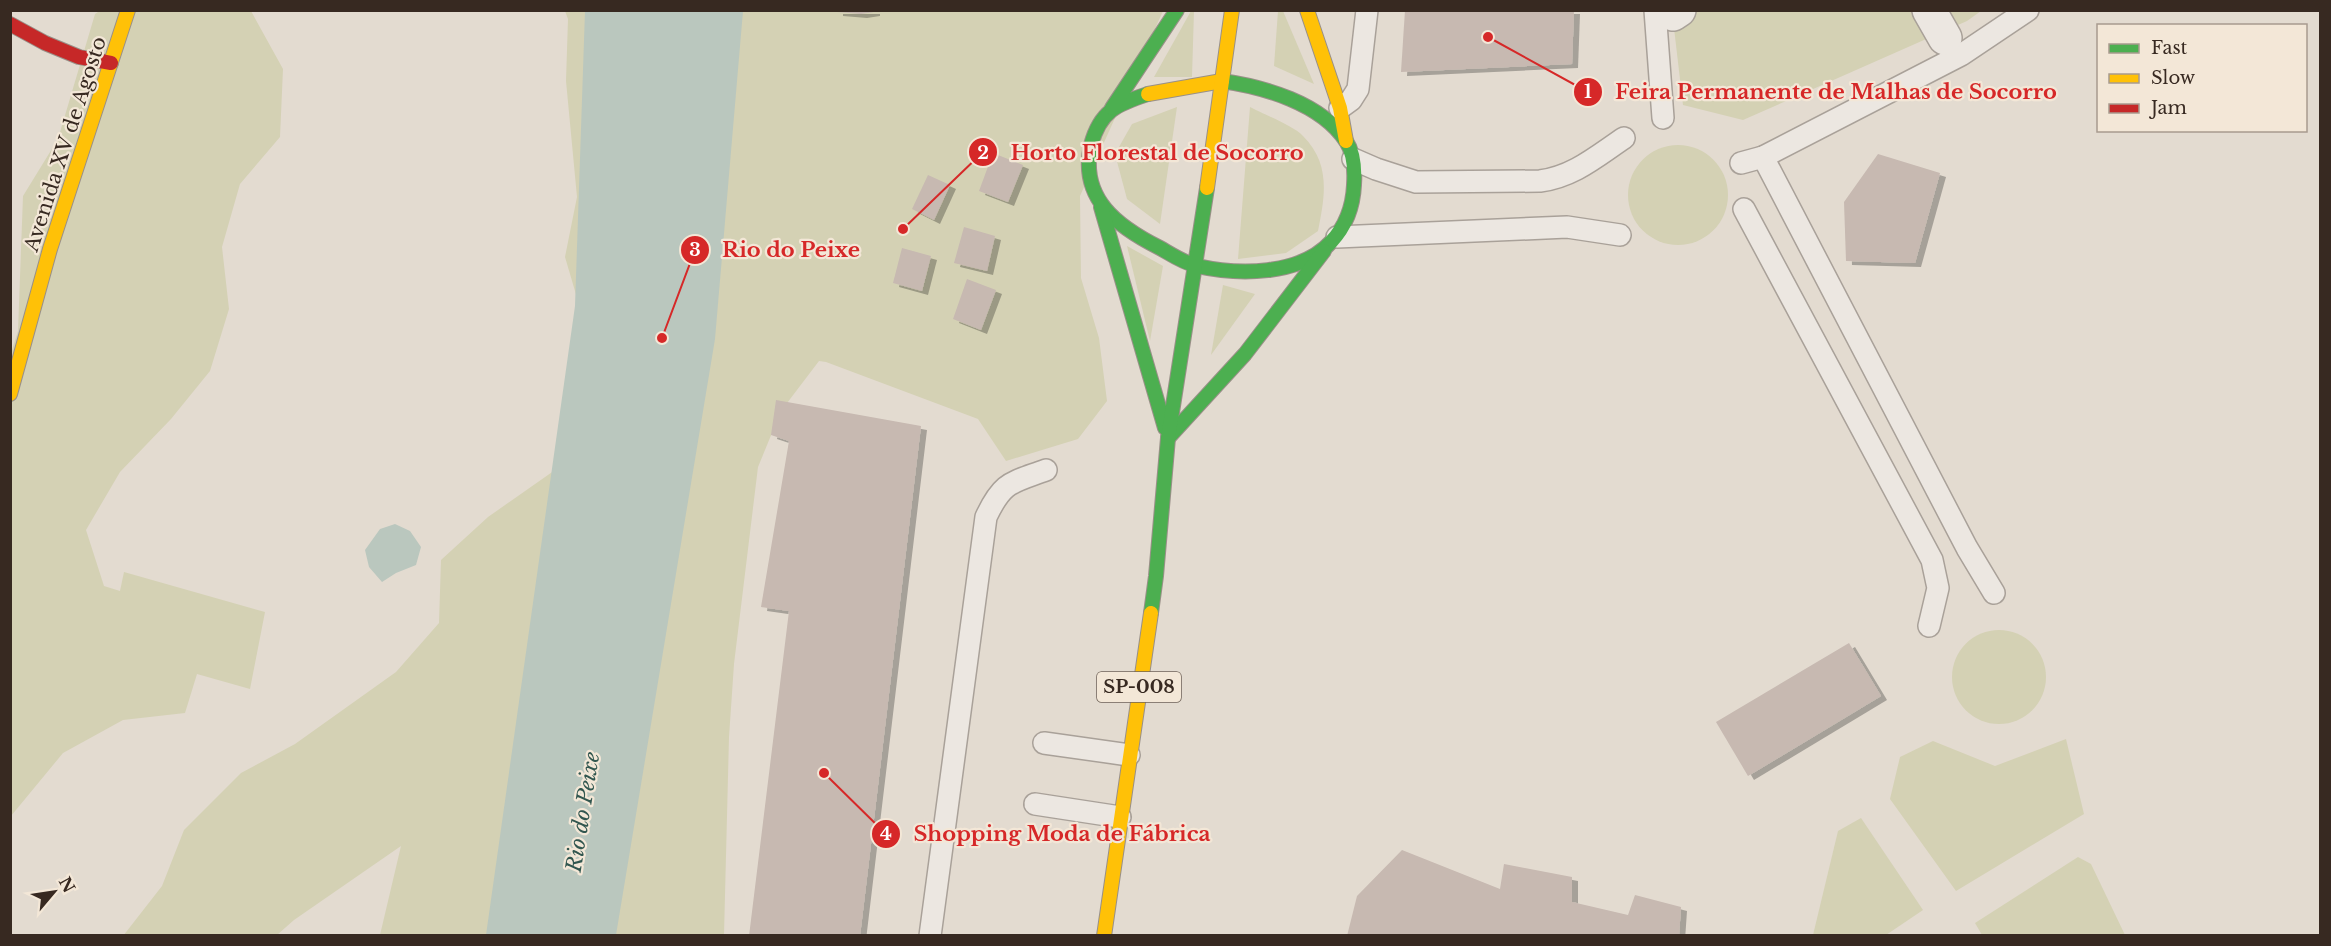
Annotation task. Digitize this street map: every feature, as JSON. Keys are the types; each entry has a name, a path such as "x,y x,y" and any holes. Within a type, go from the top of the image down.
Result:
{"main road":[{"path":"10,18 14,10"},
{"name":"Avenida XV de Agosto","path":"10,394 31,316 128,10"},
{"path":"1168,438 1101,207 1093,193 1089,175 1089,153 1094,135 1177,10"},
{"name":"SP-008","path":"1104,936 1156,576 1168,438 1196,266 1232,10"},
{"path":"1168,438 1245,354 1330,244 1352,206 1355,181 1340,108 1307,10"},
{"path":"10,24 45,43 79,57 111,63"},
{"path":"1112,108 1157,91 1222,81 1262,88 1307,108 1329,123 1349,150"},
{"path":"1101,207 1149,243 1196,266 1238,271 1272,269 1301,262 1330,244"}],"lane":[{"path":"1340,108 1351,100 1358,89 1367,10"},
{"path":"1741,163 1763,157 1961,55 2028,10"},
{"path":"1663,118 1669,12"},
{"path":"1333,86 1362,63"},
{"path":"1349,150 1376,169 1416,182 1540,181 1571,173 1624,138"},
{"path":"1763,157 1967,548 1994,593"},
{"path":"1744,209 1932,560 1938,588 1929,626"},
{"path":"1330,244 1568,227 1620,235"},
{"path":"930,936 986,517 995,498 1008,484 1046,470"},
{"path":"1044,743 1129,754"},
{"path":"1035,804 1120,817"}],"shaded area":[{"path":"101,10 251,11 283,69 280,137 240,184 222,247 229,309 210,371 171,419 120,472 86,530 104,586 120,591 124,572 265,612 250,689 197,674 185,713 123,720 63,753 11,816 10,356 18,331 23,196 58,139 95,14"},
{"path":"565,11 1163,11 1080,196 1081,278 1099,338 1107,401 1078,439 1006,461 978,419 826,362 819,361 781,411 758,467 734,664 729,737 724,935 380,935 401,846 294,920 277,935 123,936 162,886 184,830 241,773 295,744 396,672 439,623 441,560 488,517 595,442 585,325 565,257 577,197 566,81 568,19"},
{"path":"1191,11 1194,11 1192,77 1154,77"},
{"path":"1278,11 1283,11 1314,84 1274,66"},
{"path":"1672,11 1981,11 1967,21 1743,120 1683,105"},
{"path":"1177,107 1160,224 1127,199 1115,154 1132,124"},
{"path":"1250,107 1286,124 1303,136 1318,158 1322,169 1324,193 1318,231 1286,253 1238,259"},
{"path":"1678,145 1697,148 1714,159 1725,176 1728,195 1725,214 1714,231 1697,242 1678,245 1659,242 1642,231 1631,214 1628,195 1631,176 1642,159 1659,148"},
{"path":"1127,246 1163,266 1150,341"},
{"path":"1223,285 1255,294 1211,355"},
{"path":"1999,630 2017,634 2032,644 2042,659 2046,677 2042,695 2032,710 2017,720 1999,724 1981,720 1966,710 1956,695 1952,677 1956,659 1966,644 1981,634"},
{"path":"2066,739 2084,814 1956,891 1890,799 1900,757 1933,741 1995,766"},
{"path":"1861,818 1923,910 1886,935 1813,935 1838,831"},
{"path":"2078,857 2091,864 2125,935 1982,935 1975,923"}],"water":[{"path":"585,11 743,11 715,339 616,935 486,935 575,306"},
{"path":"395,524 410,531 421,547 416,565 382,582 369,567 365,550 380,529"}],"building":[{"path":"837,10 874,10 874,12 861,14 837,12"},
{"path":"1405,10 1574,10 1572,64 1401,72"},
{"path":"993,153 1023,165 1008,202 979,191"},
{"path":"1878,154 1940,173 1915,263 1846,261 1844,202"},
{"path":"928,175 950,185 934,220 912,209"},
{"path":"964,227 995,236 987,271 954,263"},
{"path":"902,248 931,256 922,291 893,283"},
{"path":"967,279 996,290 981,330 953,319"},
{"path":"776,400 921,426 860,936 749,936 789,611 761,607 789,441 771,435"},
{"path":"1849,643 1881,696 1748,776 1716,722"},
{"path":"1402,850 1500,889 1504,864 1572,877 1572,902 1628,915 1635,895 1681,907 1679,936 1347,936 1357,896"}],"traffic: fast":[{"path":"1112,108 1177,10"},
{"path":"1148,94 1127,101 1111,110 1099,124 1095,133 1089,164 1091,181 1096,196 1105,209 1144,240 1197,266 1249,271 1286,267 1303,261 1318,253 1331,242 1348,216 1354,179 1349,146 1335,128 1322,116 1307,107 1273,93 1222,81"},
{"path":"1151,613 1168,438 1207,188"},
{"path":"1101,207 1165,428"},
{"path":"1168,438 1245,354 1324,251"}],"traffic: slow":[{"path":"10,394 50,249 128,10"},
{"path":"1207,188 1232,10"},
{"path":"1307,10 1340,108 1346,141"},
{"path":"1148,94 1222,81"},
{"path":"1104,936 1151,613"}],"traffic: jam":[{"path":"10,24 45,43 79,57 111,63"}],"place":[{"name":"Feira Permanente de Malhas de Socorro","path":"1488,37"},
{"name":"Horto Florestal de Socorro","path":"903,229"},
{"name":"Rio do Peixe","path":"662,338"},
{"name":"Shopping Moda de Fábrica","path":"824,773"}]}
